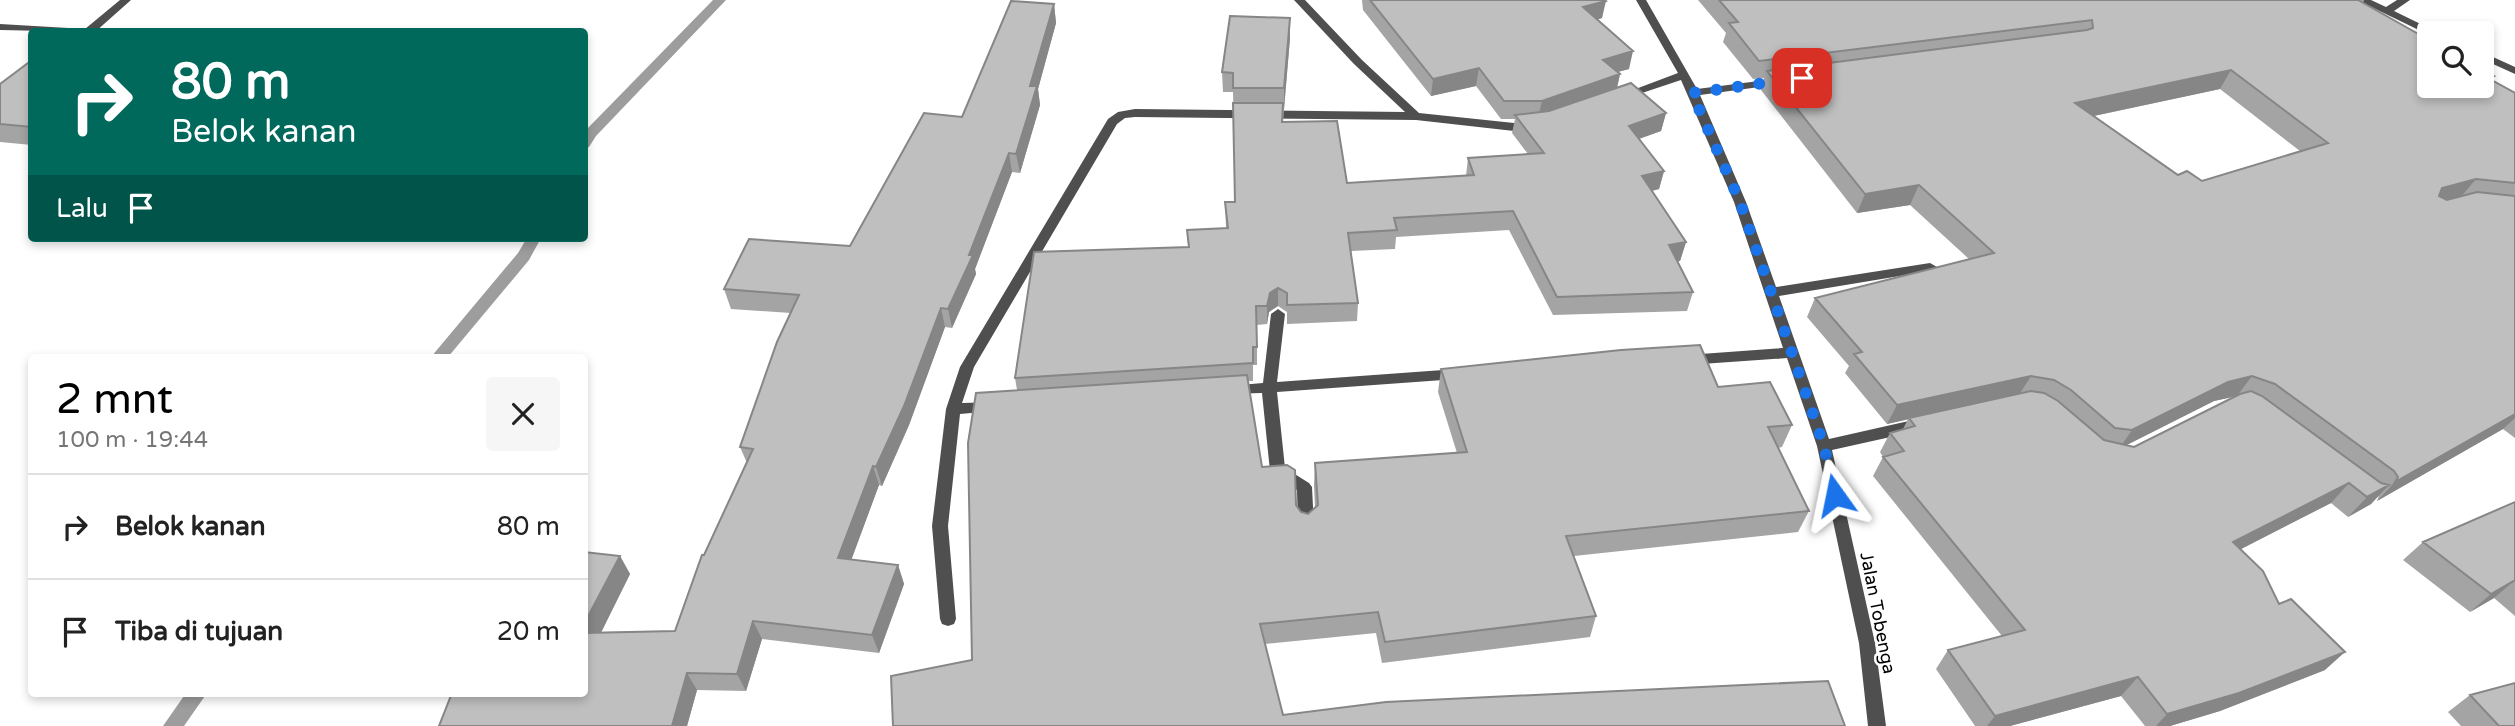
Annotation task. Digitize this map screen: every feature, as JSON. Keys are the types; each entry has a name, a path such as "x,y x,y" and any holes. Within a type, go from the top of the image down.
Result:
{"street":[{"path":"91,28 126,0"},
{"path":"1299,0 1358,62 1416,116"},
{"name":"Jalan Tobenga","path":"1641,0 1685,75 1740,202 1824,446 1867,643 1877,726"},
{"path":"2362,0 2417,25"},
{"path":"2386,11 2405,0"},
{"path":"0,27 28,29"},
{"path":"2494,61 2515,71"},
{"path":"1606,102 1685,75"},
{"path":"1692,93 1788,80"},
{"path":"948,619 940,526 953,409 967,367 1112,122 1135,113 1416,116 1514,127 1541,124"},
{"path":"1770,293 1930,267"},
{"path":"1278,314 1269,388 1278,471 1304,487 1306,527"},
{"path":"1668,361 1791,353"},
{"path":"1214,391 1477,373"},
{"path":"953,409 1008,405"},
{"path":"1824,446 1942,419"}],"building":[{"path":"1370,0 1605,0 1583,7 1633,51 1603,60 1620,74 1542,101 1504,101 1479,68 1433,79"},
{"path":"1719,0 2358,0 2417,33 2417,98 2494,98 2494,81 2515,93 2515,183 2476,179 2442,188 2439,196 2447,200 2477,192 2515,196 2515,414 2395,482 2398,477 2394,471 2275,384 2252,376 2228,382 2132,430 2115,428 2071,390 2054,380 2031,376 1897,405 1854,354 1862,352 1815,298 1994,253 1919,185 1865,194 1767,71 2087,30 2093,28 2092,20 1759,61 1729,23 1738,22","holes":["2231,70 2328,143 2202,181 2187,171 2178,175 2075,103"]},
{"path":"1011,1 1054,4 1030,86 1037,86 1016,154 1009,153 969,255 973,255 948,309 941,308 904,406 876,467 873,466 838,558 898,565 872,635 753,621 737,674 687,673 672,726 439,726 450,697 588,697 588,633 675,631 702,555 753,449 740,447 777,342 799,295 724,289 749,239 850,246 924,113 962,117"},
{"path":"1230,16 1290,18 1284,88 1233,88 1233,73 1222,72"},
{"path":"28,63 28,127 0,124 0,84"},
{"path":"1631,83 1666,113 1629,126 1664,171 1642,176 1686,242 1669,245 1693,292 1557,297 1513,211 1394,218 1397,230 1348,233 1358,303 1287,305 1287,293 1278,288 1270,293 1267,306 1256,306 1257,347 1253,347 1253,363 1015,378 1034,252 1189,247 1187,230 1228,228 1225,202 1235,202 1233,103 1283,103 1282,122 1337,121 1347,183 1474,175 1468,158 1544,153 1515,115 1549,111"},
{"path":"1700,345 1718,387 1770,382 1792,425 1768,427 1809,511 1566,536 1596,616 1385,642 1378,612 1260,624 1283,715 1386,702 1828,681 1845,726 893,726 891,676 972,660 968,443 976,393 1247,375 1262,467 1287,465 1295,470 1296,505 1301,512 1308,514 1318,505 1315,463 1467,452 1441,369 1621,350"},
{"path":"2031,391 2044,393 2058,401 2104,440 2134,447 2251,391 2262,396 2381,483 2389,485 2367,497 2349,483 2233,542 2263,571 2279,604 2291,599 2345,652 2239,693 2167,714 2138,677 1995,716 1948,650 2025,630 1883,457 1904,451 1890,433 1915,426 1909,418"},
{"path":"2515,502 2515,580 2491,594 2423,542"},
{"path":"588,552 620,556 588,616"},
{"path":"2515,683 2515,726 2499,726 2470,695"}],"waterway":[{"path":"588,138 720,0"},
{"path":"442,354 524,256 532,242"},
{"path":"173,726 194,697"}],"route":[{"path":"1802,78 1692,93 1740,202 1824,446 1835,495"}]}
